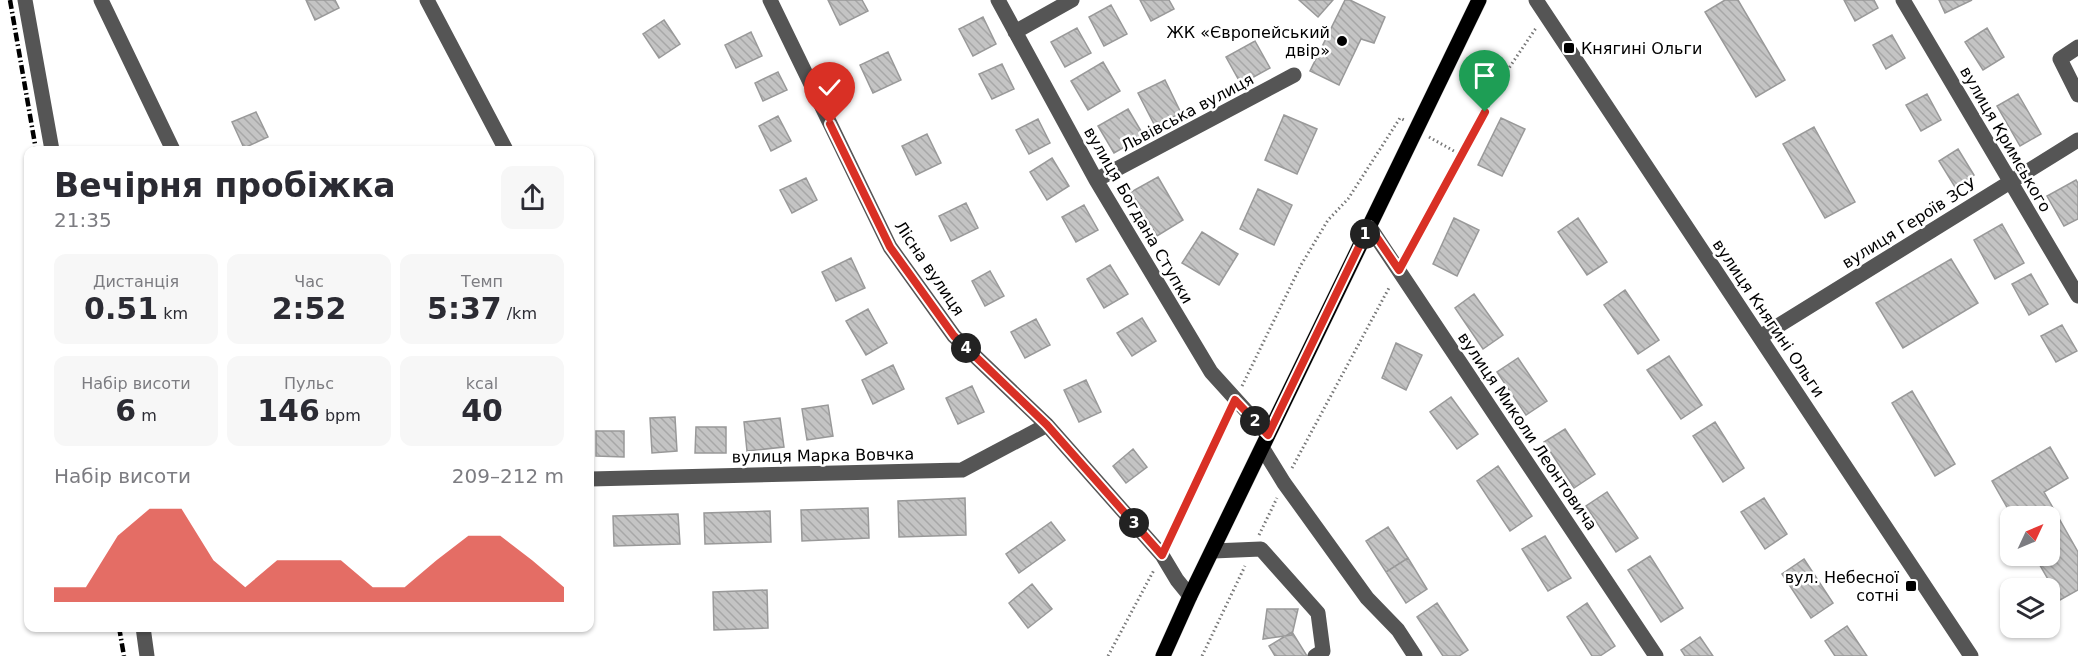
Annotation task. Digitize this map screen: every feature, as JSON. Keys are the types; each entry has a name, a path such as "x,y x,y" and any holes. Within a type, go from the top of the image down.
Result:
{"main road":[{"path":"1163,655 1479,0"}],"street":[{"path":"25,0 51,146"},
{"path":"101,0 171,146"},
{"path":"427,0 504,146"},
{"name":"Лісна вулиця","path":"770,0 890,247 954,336 1047,425 1162,555 1190,596"},
{"name":"вулиця Богдана Ступки","path":"998,0 1096,180 1211,372 1235,400 1265,442 1284,483 1367,598 1398,630 1415,656"},
{"path":"1015,32 1072,0"},
{"name":"вулиця Кримського","path":"1903,0 2078,296"},
{"name":"вулиця Княгині Ольги","path":"1539,3 1971,656"},
{"path":"2078,47 2060,59 2078,95"},
{"name":"Львівська вулиця","path":"1096,180 1294,75"},
{"name":"вулиця Героїв ЗСУ","path":"1760,337 2078,140"},
{"name":"вулиця Миколи Леонтовича","path":"1369,226 1656,656"},
{"name":"вулиця Марка Вовчка","path":"594,479 962,470 1047,425"},
{"path":"1213,551 1261,549 1318,613 1323,651 1315,656"},
{"path":"144,632 147,656"}],"path":[{"path":"1258,537 1284,483 1509,68 1536,28 1539,3"},
{"path":"1108,656 1162,555 1301,265 1328,220 1348,198 1400,118"},
{"path":"1202,656 1248,559"}],"building":[{"path":"306,0 335,0 339,8 315,20"},
{"path":"828,0 862,0 868,11 840,25"},
{"path":"1140,0 1169,0 1174,9 1151,21"},
{"path":"1299,0 1333,0 1318,17"},
{"name":"ЖК «Європейський двір»","path":"1345,0 1350,0 1385,17 1374,43 1361,39 1339,85 1310,71"},
{"path":"1725,0 1738,0 1785,80 1756,97 1705,12"},
{"path":"1844,0 1874,0 1878,8 1855,21"},
{"path":"1939,0 1972,0 1945,13"},
{"path":"1111,5 1127,34 1104,46 1089,17"},
{"path":"983,17 996,44 973,56 959,29"},
{"path":"664,20 680,44 659,58 643,34"},
{"path":"1077,28 1091,53 1065,67 1051,42"},
{"path":"1987,28 2004,57 1983,70 1965,42"},
{"path":"751,32 762,56 736,68 725,45"},
{"path":"1892,35 1905,58 1886,69 1873,45"},
{"path":"1255,41 1270,68 1241,84 1226,57"},
{"path":"888,52 901,80 873,93 860,65"},
{"path":"1103,62 1120,91 1088,110 1071,81"},
{"path":"1002,64 1014,89 992,99 979,74"},
{"path":"778,72 787,90 763,101 755,83"},
{"path":"1165,80 1181,113 1155,126 1138,93"},
{"path":"1927,94 1941,120 1921,131 1906,105"},
{"path":"2018,94 2041,134 2020,146 1997,106"},
{"path":"1128,109 1144,136 1114,153 1098,126"},
{"path":"256,112 268,137 243,146 232,122"},
{"path":"1284,115 1317,129 1297,174 1265,160"},
{"path":"778,116 791,141 771,151 759,126"},
{"path":"1501,118 1525,129 1502,176 1478,165"},
{"path":"1038,119 1050,143 1029,154 1016,130"},
{"path":"1814,127 1855,202 1825,218 1783,144"},
{"path":"927,134 941,163 916,175 902,146"},
{"path":"1958,149 1974,175 1955,187 1939,161"},
{"path":"1052,158 1069,186 1047,200 1030,172"},
{"path":"1158,177 1183,220 1157,236 1131,192"},
{"path":"806,178 817,200 792,213 780,190"},
{"path":"2076,180 2078,183 2078,219 2064,226 2047,196"},
{"path":"1258,189 1292,205 1274,245 1240,229"},
{"path":"966,203 978,228 951,241 939,216"},
{"path":"1084,205 1098,230 1076,242 1062,217"},
{"path":"1454,218 1479,230 1457,276 1433,264"},
{"path":"1578,218 1607,262 1587,275 1558,232"},
{"path":"2002,224 2024,263 1995,279 1974,240"},
{"path":"1202,232 1238,254 1219,285 1182,263"},
{"path":"851,258 865,288 836,301 822,272"},
{"path":"1951,259 1978,303 1903,348 1876,303"},
{"path":"1110,265 1128,294 1104,308 1087,279"},
{"path":"990,271 1004,296 985,306 972,281"},
{"path":"2031,274 2048,304 2029,315 2012,284"},
{"path":"1625,290 1659,340 1638,354 1604,305"},
{"path":"1474,294 1503,335 1483,349 1455,308"},
{"path":"868,309 887,343 866,355 846,321"},
{"path":"1142,318 1156,341 1132,356 1117,333"},
{"path":"1036,319 1050,345 1025,358 1011,332"},
{"path":"2062,325 2077,351 2056,362 2041,336"},
{"path":"1396,343 1422,355 1406,390 1382,378"},
{"path":"1669,356 1702,405 1681,419 1647,370"},
{"path":"1518,358 1547,401 1526,415 1497,372"},
{"path":"893,365 904,389 873,404 862,380"},
{"path":"1086,380 1101,412 1079,422 1064,390"},
{"path":"972,386 984,412 958,424 946,398"},
{"path":"1912,391 1955,464 1935,476 1892,403"},
{"path":"1451,397 1478,434 1457,449 1430,412"},
{"path":"828,405 833,436 807,440 802,409"},
{"path":"675,417 677,451 652,453 650,418"},
{"path":"780,418 784,447 747,451 744,422"},
{"path":"1715,422 1744,468 1723,482 1693,436"},
{"path":"696,427 726,427 726,453 695,453"},
{"path":"1565,429 1595,474 1574,488 1544,442"},
{"path":"596,431 624,431 624,457 596,456"},
{"path":"2050,447 2068,478 2044,492 2052,506 2006,506 1992,481"},
{"path":"1133,449 1147,467 1126,483 1113,466"},
{"path":"1498,466 1532,516 1510,531 1477,481"},
{"path":"1607,492 1638,538 1616,552 1586,506"},
{"path":"965,498 966,535 899,537 898,501"},
{"path":"1764,498 1787,534 1765,549 1741,512"},
{"path":"868,508 869,538 802,541 801,510"},
{"path":"770,511 771,542 705,544 704,513"},
{"path":"678,514 680,544 614,546 613,516"},
{"path":"2060,520 2078,552 2078,590 2060,600 2060,578 2047,578 2040,566 2060,566"},
{"path":"1051,522 1065,540 1019,573 1006,554"},
{"path":"1388,527 1408,558 1386,572 1366,541"},
{"path":"1545,536 1571,578 1548,591 1522,549"},
{"path":"1650,556 1683,608 1661,622 1628,570"},
{"path":"1408,558 1427,589 1406,603 1386,572"},
{"path":"1804,559 1833,603 1811,618 1782,574"},
{"path":"1032,584 1052,609 1028,628 1009,603"},
{"path":"767,590 768,628 714,630 713,592"},
{"path":"1437,603 1468,650 1459,656 1443,656 1417,617"},
{"path":"1587,603 1615,646 1600,656 1592,656 1567,617"},
{"path":"1267,609 1298,609 1292,635 1263,639"},
{"path":"1847,626 1867,656 1835,656 1825,641"},
{"path":"1292,632 1307,656 1275,656 1269,646"},
{"path":"1700,637 1713,656 1685,656 1681,650"}],"railway":[{"path":"10,0 35,146"},
{"path":"120,632 124,656"}],"place":[{"name":"ЖК «Європейський двір»","path":"1342,41"},
{"name":"Княгині Ольги","path":"1569,48"},
{"name":"вул. Небесної сотні","path":"1911,586"}],"route":[{"path":"830,124 890,247 954,336 1047,425 1162,555 1235,400 1268,435 1369,226 1399,270 1485,112"}]}
